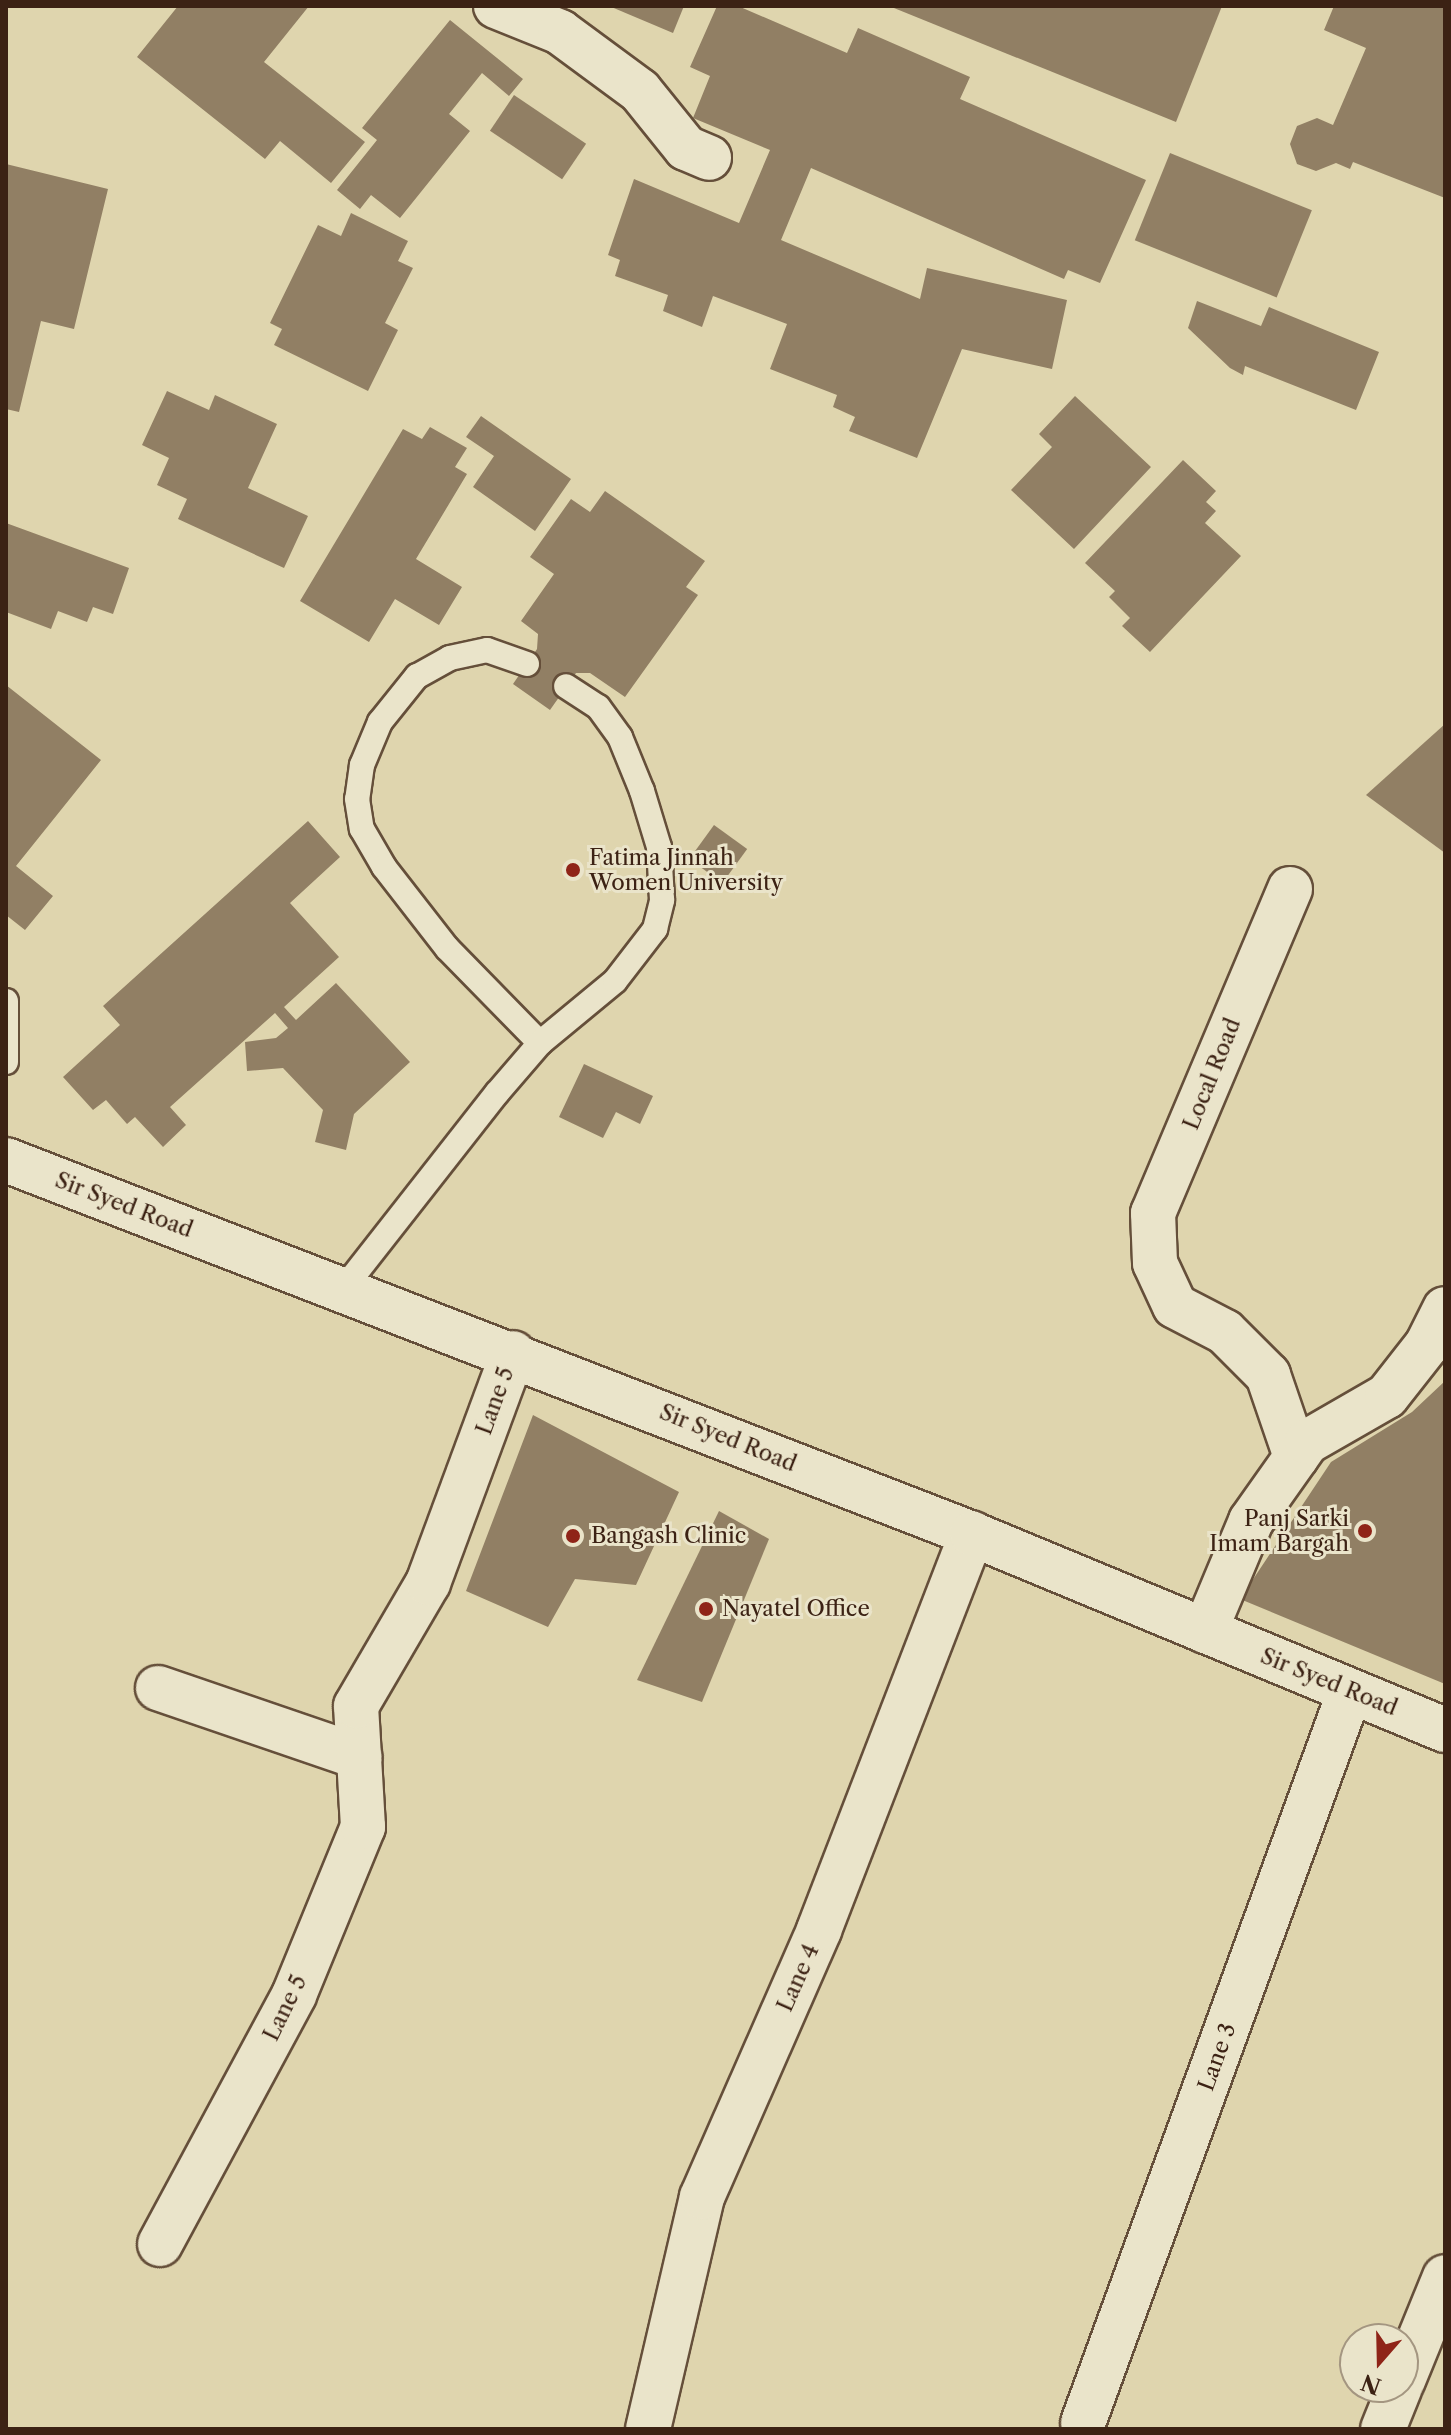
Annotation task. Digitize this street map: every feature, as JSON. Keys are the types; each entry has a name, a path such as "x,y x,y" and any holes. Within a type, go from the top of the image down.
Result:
{"street":[{"path":"496,6 560,32 640,91 686,148 709,158"},
{"name":"Local Road","path":"1290,889 1153,1213 1155,1263 1175,1306 1225,1332 1268,1375 1296,1457"},
{"name":"Sir Syed Road","path":"6,1160 513,1353 972,1534 1445,1730"},
{"path":"1205,1631 1251,1521 1307,1442 1387,1396 1427,1345 1445,1309"},
{"name":"Lane 5","path":"160,2244 294,1995 363,1827 356,1706 428,1583 513,1353"},
{"name":"Lane 4","path":"648,2429 702,2197 819,1930 972,1534"},
{"path":"158,1688 359,1757"},
{"name":"Lane 3","path":"1083,2423 1350,1691"},
{"path":"1419,2341 1445,2277"},
{"path":"1383,2429 1394,2403"}],"lane":[{"path":"527,664 487,650 450,658 417,676 380,722 362,765 357,799 362,829 384,867 447,948 540,1043"},
{"path":"344,1288 540,1043 641,953 655,929 662,900 659,847 620,737 598,707 566,686"},
{"path":"6,1001 6,1062"}],"building":[{"path":"178,6 309,6 264,62 365,142 331,183 280,141 265,159 137,57"},
{"path":"609,6 684,6 673,33"},
{"path":"717,6 738,6 847,53 858,28 970,77 960,99 1146,180 1100,283 1068,270 1064,279 811,168 781,240 920,299 927,268 1067,300 1052,369 962,349 917,458 849,431 855,417 833,407 837,395 770,369 787,324 713,296 702,327 663,311 668,295 615,276 620,260 608,255 634,179 739,223 770,150 693,118 710,76 690,67"},
{"path":"889,6 1222,6 1176,122"},
{"path":"1334,6 1445,6 1445,198 1353,162 1350,169 1336,163 1316,171 1297,164 1290,144 1297,126 1317,118 1333,125 1366,48 1324,30"},
{"path":"450,20 523,79 509,96 482,73 449,114 470,131 400,218 371,195 360,209 337,190 377,140 362,128"},
{"path":"514,95 586,144 562,179 490,131"},
{"path":"1170,153 1312,210 1277,297 1135,240"},
{"path":"6,164 108,189 74,329 41,321 19,412 6,409"},
{"path":"351,213 408,241 398,261 413,268 385,323 398,330 368,391 274,345 282,329 270,323 318,225 341,236"},
{"path":"1197,301 1261,326 1269,307 1379,352 1356,410 1245,366 1243,375 1230,368 1188,328"},
{"path":"167,391 209,410 215,395 277,424 248,488 308,516 284,568 178,519 187,499 157,485 169,458 142,445"},
{"path":"1075,396 1151,467 1074,549 1011,490 1052,447 1039,434"},
{"path":"481,416 571,479 535,531 473,487 494,456 466,437"},
{"path":"430,427 467,448 455,467 467,474 416,559 462,587 439,625 395,599 369,642 300,601 403,429 422,439"},
{"path":"1183,460 1216,491 1206,502 1216,511 1205,523 1241,556 1150,652 1122,626 1130,618 1109,597 1115,591 1085,563"},
{"path":"605,491 705,561 686,587 698,595 625,697 590,673 576,673 550,710 513,684 537,649 538,634 521,621 554,574 530,557 571,499 590,512"},
{"path":"6,523 129,568 113,614 93,607 87,622 58,611 51,629 6,612"},
{"path":"6,685 101,760 16,866 53,896 25,930 6,915"},
{"path":"1445,724 1445,853 1366,795"},
{"path":"308,821 340,857 290,903 339,957 284,1007 296,1020 336,983 410,1062 354,1114 346,1150 315,1142 323,1110 283,1068 247,1071 245,1042 276,1038 288,1028 275,1013 170,1107 186,1125 163,1147 135,1117 127,1124 106,1100 93,1110 63,1077 120,1025 103,1006"},
{"path":"714,825 747,849 722,883 689,859"},
{"path":"584,1064 653,1096 640,1124 616,1112 603,1138 559,1117"},
{"name":"Panj Sarki Imam Bargah","path":"1445,1381 1445,1684 1240,1599 1331,1462 1412,1412"},
{"name":"Bangash Clinic","path":"533,1415 679,1492 636,1585 575,1579 548,1627 466,1591"},
{"name":"Nayatel Office","path":"719,1511 769,1539 702,1702 637,1680"}],"place":[{"name":"Fatima Jinnah Women University","path":"573,870"},
{"name":"Panj Sarki Imam Bargah","path":"1365,1531"},
{"name":"Bangash Clinic","path":"573,1536"},
{"name":"Nayatel Office","path":"706,1609"}]}
